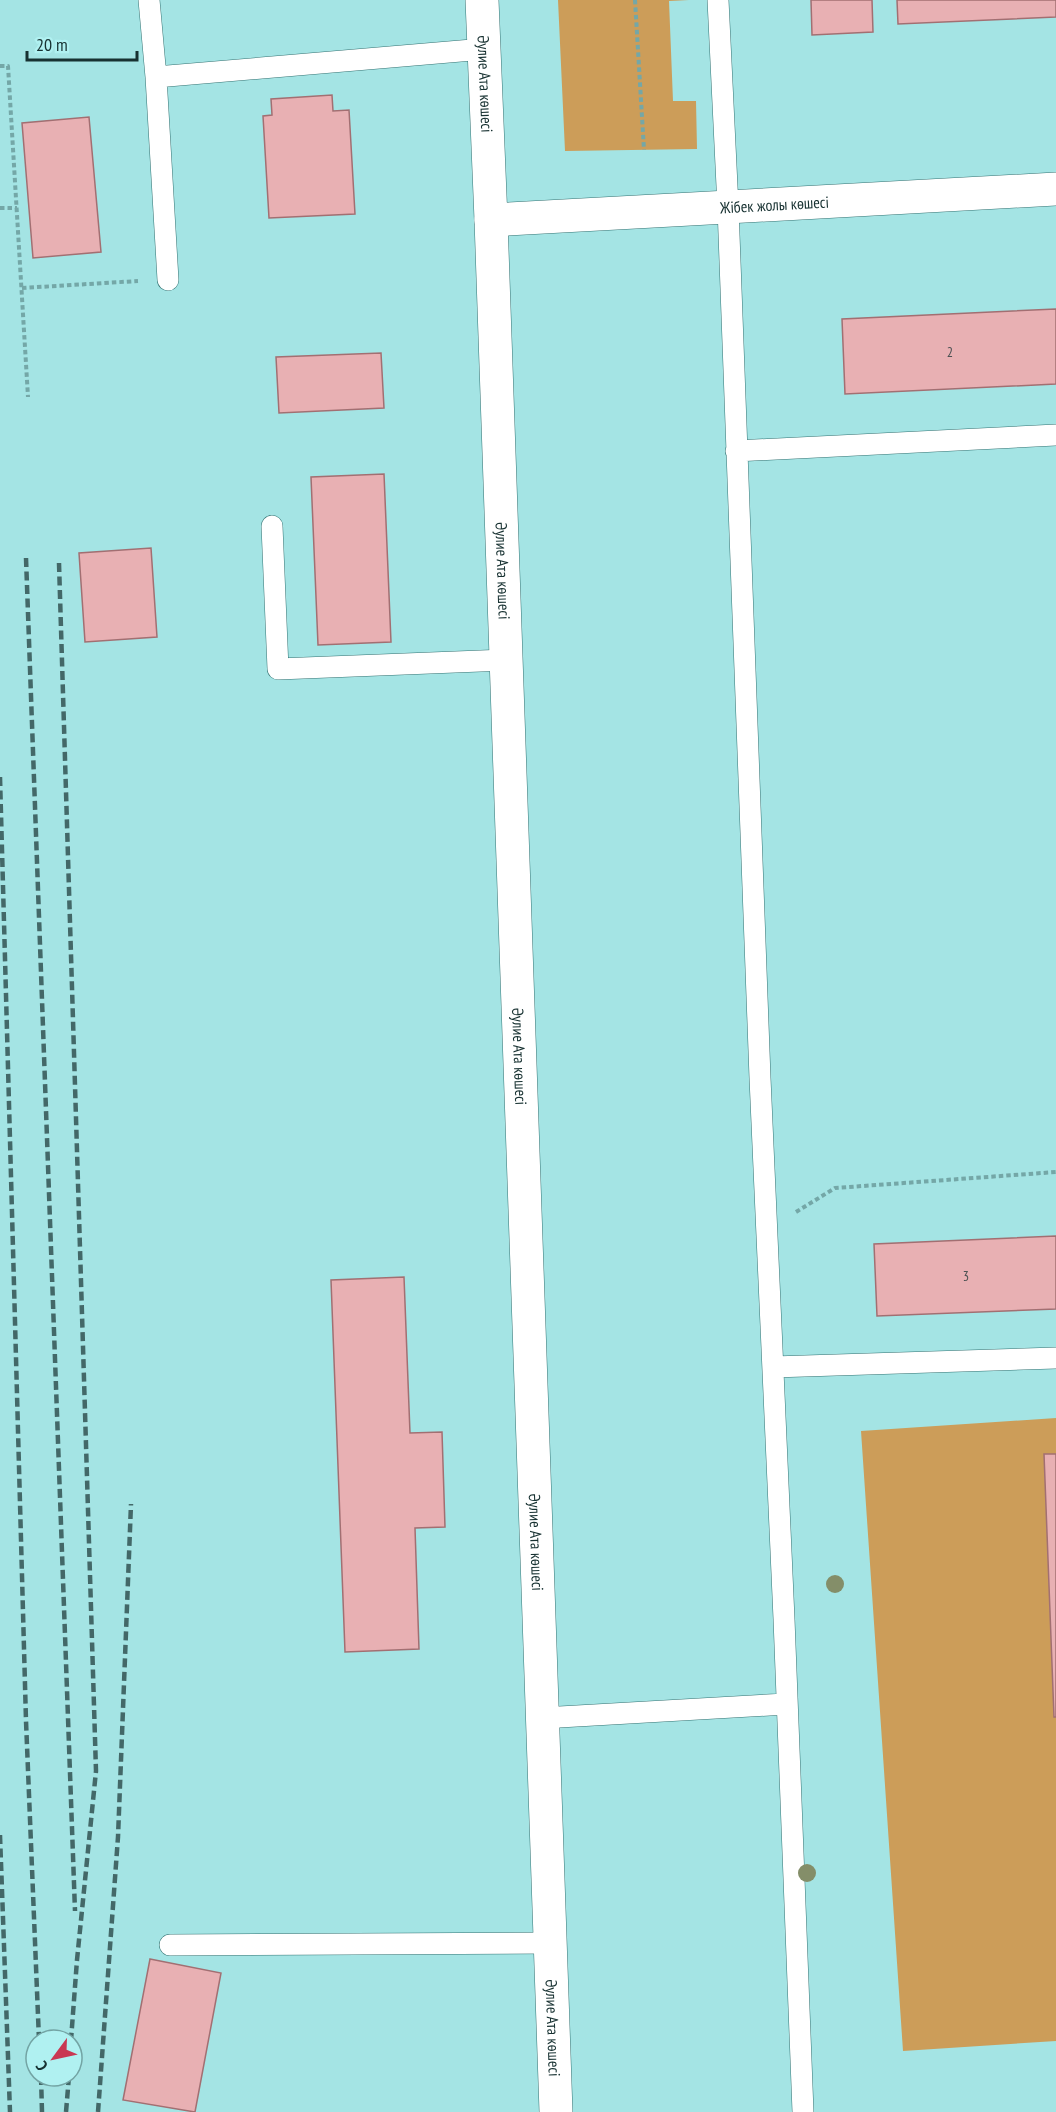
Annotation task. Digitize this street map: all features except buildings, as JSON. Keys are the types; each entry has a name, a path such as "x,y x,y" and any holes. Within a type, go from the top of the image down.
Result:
{"street":[{"name":"Әулие Ата көшесі","path":"482,0 556,2112"},
{"name":"Жібек жолы көшесі","path":"491,220 1056,189"}],"lane":[{"path":"149,0 168,280"},
{"path":"718,0 803,2112"},
{"path":"156,77 484,49"},
{"path":"736,451 1056,435"},
{"path":"272,526 278,669 506,660"},
{"path":"773,1367 1056,1359"},
{"path":"542,1718 786,1704"},
{"path":"170,1946 550,1943"}],"path":[{"path":"635,0 644,150"},
{"path":"0,66 8,66 28,397"},
{"path":"0,208 17,208"},
{"path":"22,288 168,280"},
{"path":"767,1229 835,1188 1056,1172"}],"shaded area":[{"path":"558,0 689,0 669,1 673,101 696,101 697,149 565,151"},
{"path":"1056,1418 1056,2041 903,2051 861,1431"}],"railway":[{"path":"26,558 75,1911"},
{"path":"59,563 96,1771 72,2028"},
{"path":"0,777 26,1721 39,2028"},
{"path":"98,2112 118,1837 131,1504"},
{"path":"0,1835 10,2112"},
{"path":"41,2088 42,2112"},
{"path":"66,2112 68,2088"}]}
